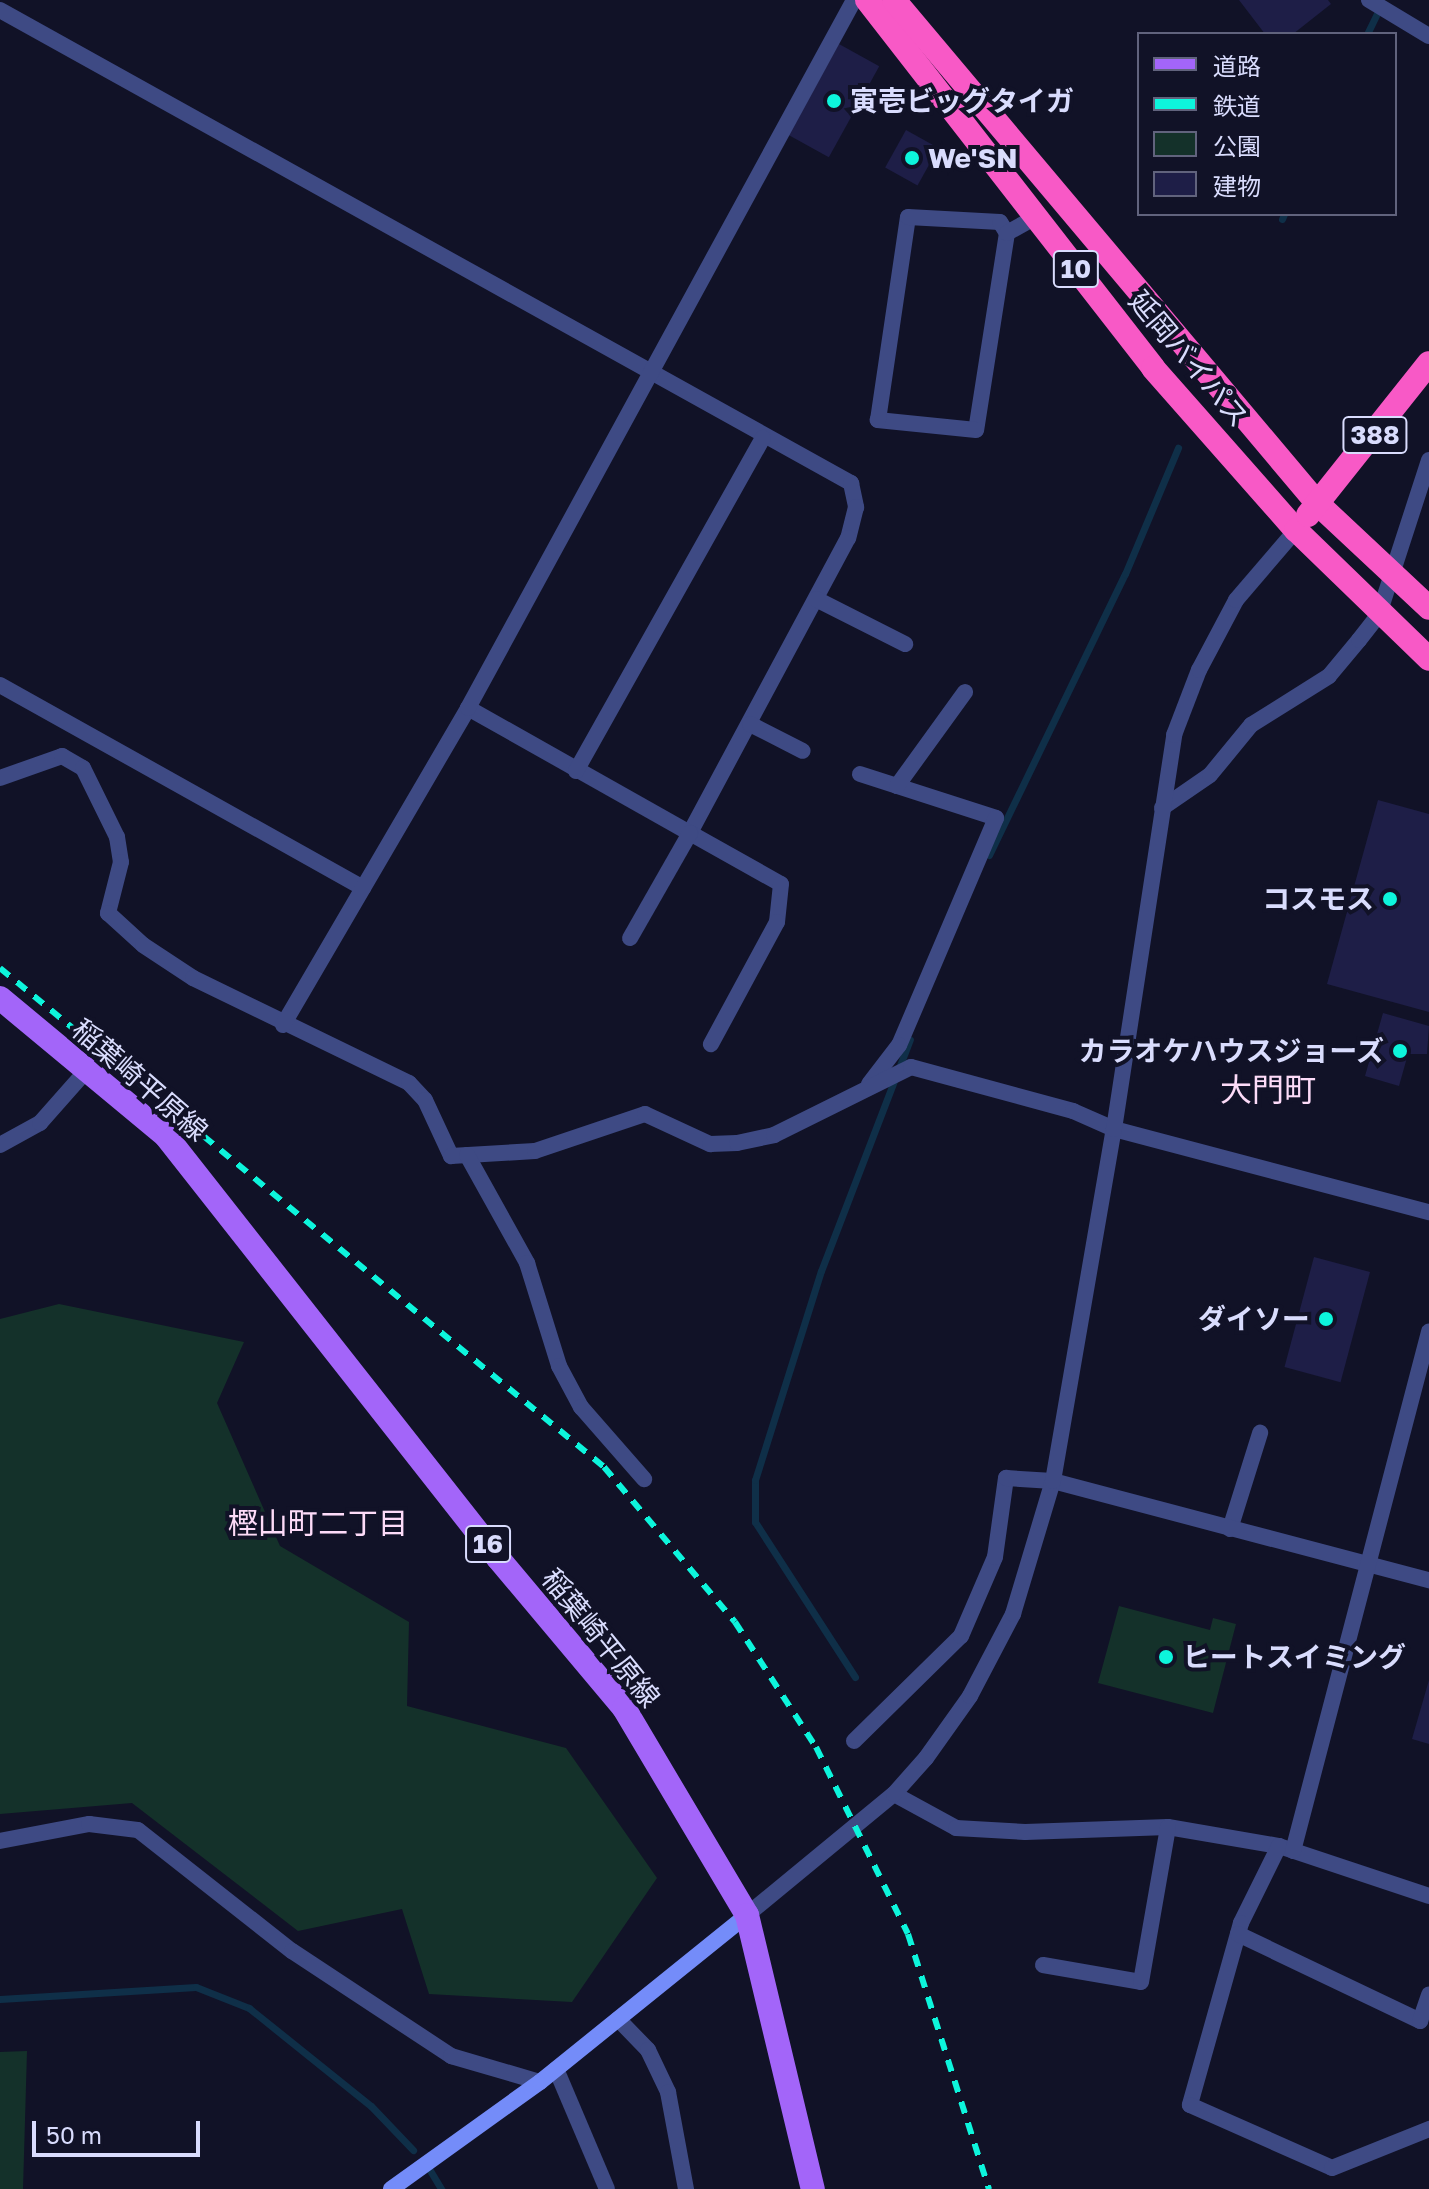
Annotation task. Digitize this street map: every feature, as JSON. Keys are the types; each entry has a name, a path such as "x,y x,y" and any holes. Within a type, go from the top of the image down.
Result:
{"highway":[{"name":"延岡バイパス","path":"867,0 1153,368 1296,530 1379,614 1429,659"},
{"name":"延岡バイパス","path":"894,0 1318,504 1429,608"},
{"name":"388","path":"1296,530 1429,363"}],"main road":[{"name":"稲葉崎平原線","path":"0,998 166,1136 201,1176 498,1558 624,1708 747,1915 813,2189"}],"street":[{"path":"283,1025 468,708 854,0"},
{"path":"1369,0 1429,36"},
{"path":"0,10 763,438 851,483 856,507 848,538 750,724 630,938"},
{"path":"908,217 1000,222 1007,233 976,430 878,420 908,217"},
{"path":"1007,233 1036,217"},
{"path":"576,771 763,438"},
{"path":"1162,808 1210,775 1251,725 1329,676 1379,614 1389,572 1429,460"},
{"path":"391,2189 540,2082 894,1794 970,1696 1013,1614 1053,1481 1114,1129 1174,735 1199,670 1236,600 1296,530"},
{"path":"816,599 905,644"},
{"path":"0,685 363,888"},
{"path":"897,786 965,692"},
{"path":"468,708 781,884 777,922 711,1044"},
{"path":"750,724 803,751"},
{"path":"0,778 62,756 83,768 117,837 121,862 108,913 143,945 181,970 283,1025 409,1083 425,1100 451,1156 535,1151 645,1114 672,1131 710,1144 737,1143 774,1135 911,1067 1073,1111 1114,1129 1429,1212"},
{"path":"860,774 996,818 899,1045 863,1092"},
{"path":"0,1145 40,1123 86,1071"},
{"path":"467,1155 527,1263 559,1366 574,1393 644,1479"},
{"path":"1429,1332 1286,1848 1238,1934 1190,2105 1332,2168 1429,2129"},
{"path":"1230,1529 1260,1433"},
{"path":"854,1741 961,1636 995,1557 1006,1478 1053,1481 1429,1580"},
{"path":"894,1794 956,1828 1025,1832 1168,1827 1286,1848 1429,1896"},
{"path":"0,1841 89,1824 138,1830 292,1951 451,2056 540,2082"},
{"path":"1043,1965 1141,1982 1168,1827"},
{"path":"1238,1934 1420,2021 1429,1995"},
{"path":"618,2019 648,2050 668,2092 686,2189"},
{"path":"556,2069 607,2189"}],"green space":[{"path":"59,1304 244,1342 217,1403 280,1546 409,1622 407,1706 566,1748 657,1878 572,2002 429,1994 402,1909 298,1931 132,1803 0,1814 0,1319"},
{"name":"ヒートスイミング","path":"1119,1606 1210,1630 1213,1618 1236,1624 1213,1713 1098,1683"},
{"path":"27,2051 23,2189 0,2189 0,2052"}],"building":[{"path":"1239,0 1328,0 1331,4 1296,32 1263,32"},
{"name":"寅壱ビッグタイガ","path":"839,44 879,66 829,157 789,135"},
{"name":"We'SN","path":"906,130 938,148 918,186 885,168"},
{"name":"コスモス","path":"1378,800 1429,814 1429,1012 1327,984"},
{"name":"カラオケハウスジョーズ","path":"1383,1013 1429,1026 1427,1054 1408,1054 1399,1086 1365,1076"},
{"name":"ダイソー","path":"1314,1257 1370,1272 1341,1382 1284,1367"},
{"path":"1429,1680 1429,1744 1412,1739"}],"waterway":[{"path":"1368,32 1380,7"},
{"path":"989,855 1125,574 1178,448"},
{"path":"855,1677 755,1522 755,1480 821,1271 910,1039"},
{"path":"0,1999 196,1987 249,2008 371,2106 413,2150"},
{"path":"428,2167 441,2189"}],"railway":[{"path":"0,968 604,1467 735,1622 816,1747 908,1934 989,2189"}],"place":[{"name":"寅壱ビッグタイガ","path":"834,101"},
{"name":"We'SN","path":"912,158"},
{"name":"コスモス","path":"1390,899"},
{"name":"カラオケハウスジョーズ","path":"1400,1051"},
{"name":"ダイソー","path":"1326,1319"},
{"name":"ヒートスイミング","path":"1166,1657"}],"district":[{"name":"大門町","path":"1268,1089"},
{"name":"樫山町二丁目","path":"318,1523"}]}
